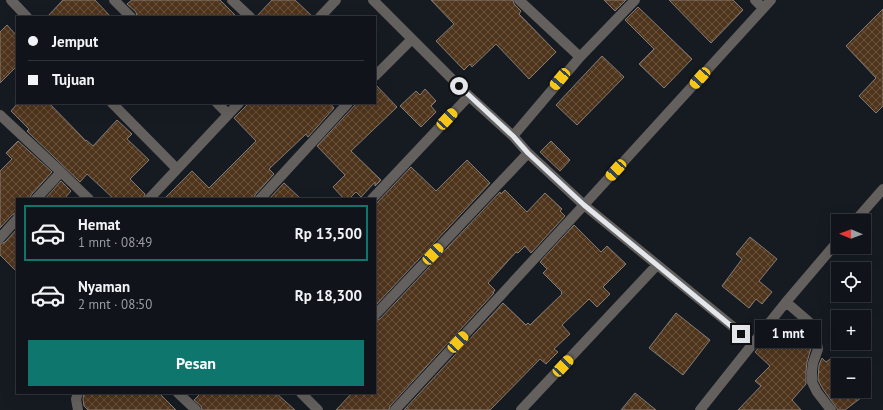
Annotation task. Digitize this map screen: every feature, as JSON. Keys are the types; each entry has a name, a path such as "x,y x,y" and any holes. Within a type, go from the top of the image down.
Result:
{"street":[{"path":"11,0 26,16"},
{"path":"114,0 130,16"},
{"path":"232,0 249,16"},
{"path":"321,16 336,0"},
{"path":"372,0 469,96 513,136 528,153 584,205 753,343"},
{"path":"519,0 580,57"},
{"path":"513,136 580,57 635,0"},
{"path":"755,0 764,8"},
{"path":"395,410 771,0"},
{"path":"376,75 412,39"},
{"path":"373,198 469,96"},
{"path":"113,104 177,169"},
{"path":"218,104 228,114"},
{"path":"150,198 238,104"},
{"path":"261,198 347,104"},
{"path":"0,115 88,198"},
{"path":"376,314 528,153"},
{"path":"37,198 61,172"},
{"path":"862,214 883,189"},
{"path":"0,238 16,220"},
{"path":"700,410 786,302 831,249"},
{"path":"521,410 657,265"},
{"path":"786,302 814,328 818,349 813,364 812,382 817,392 831,410"},
{"path":"78,394 76,399 78,410"},
{"path":"179,394 196,410"},
{"path":"302,394 318,410"}],"building":[{"path":"63,0 95,0 110,16 48,16"},
{"path":"132,0 220,0 236,16 137,16 136,12 127,4"},
{"path":"272,0 295,0 312,16 257,16"},
{"path":"431,0 513,0 514,4 521,11 519,14 556,52 529,79 496,44 472,67 470,64 464,70 436,41 454,24"},
{"path":"604,0 626,0 615,11"},
{"path":"669,0 733,0 743,10 711,43"},
{"path":"638,7 692,59 664,88 639,64 654,49 625,20"},
{"path":"883,9 883,106 876,113 859,96 876,78 846,46"},
{"path":"7,25 16,35 16,67 0,83 0,32"},
{"path":"602,56 624,77 577,125 556,105"},
{"path":"376,85 397,107 351,151 381,180 375,186 375,182 361,197 356,192 350,198 343,198 333,187 345,175 317,146 356,104 376,104"},
{"path":"425,89 436,101 431,106 436,112 421,127 400,106 416,91 420,95"},
{"path":"17,104 50,104 86,141 93,146 117,120 132,134 127,139 149,160 130,179 145,194 143,198 113,198 87,174 80,182 27,131 29,129 11,111"},
{"path":"248,104 331,104 334,108 308,137 306,134 269,169 274,174 255,195 254,198 165,198 192,171 209,188 256,141 234,118"},
{"path":"18,141 52,172 31,195 30,198 16,198 16,213 12,215 0,228 0,171 12,159 6,153"},
{"path":"551,141 570,160 560,171 540,152"},
{"path":"467,160 490,183 376,305 376,204 411,167 436,191"},
{"path":"61,181 71,191 65,198 46,198"},
{"path":"284,183 300,198 270,198"},
{"path":"505,190 527,212 545,193 562,209 560,211 565,216 531,253 525,246 518,253 516,252 488,283 495,290 494,293 390,406 389,410 336,410 351,394 376,394 376,321 380,319 500,192 501,194"},
{"path":"574,225 601,252 607,246 626,264 603,287 610,294 597,307 589,299 562,325 570,334 554,349 558,352 546,364 540,359 490,410 404,410 503,303 526,325 528,323 530,325 562,294 562,292 543,273 547,269 540,262"},
{"path":"16,230 16,271 0,255 0,244 5,242"},
{"path":"750,237 777,259 759,281 772,292 762,304 756,299 749,308 722,286 742,259 736,254"},
{"path":"676,313 710,340 683,375 649,348"},
{"path":"789,327 811,348 807,362 806,384 792,400 801,410 738,410 761,386 755,381 770,366 755,352 768,338 774,344"},
{"path":"822,358 826,362 831,359 831,398 861,398 845,410 838,410 818,380 819,365"},
{"path":"635,393 656,410 621,410"},
{"path":"84,394 160,394 176,410 88,410 84,406"},
{"path":"200,394 277,394 295,410 202,410 201,406 194,400"}],"route":[{"path":"459,86 584,205 741,334"}]}
